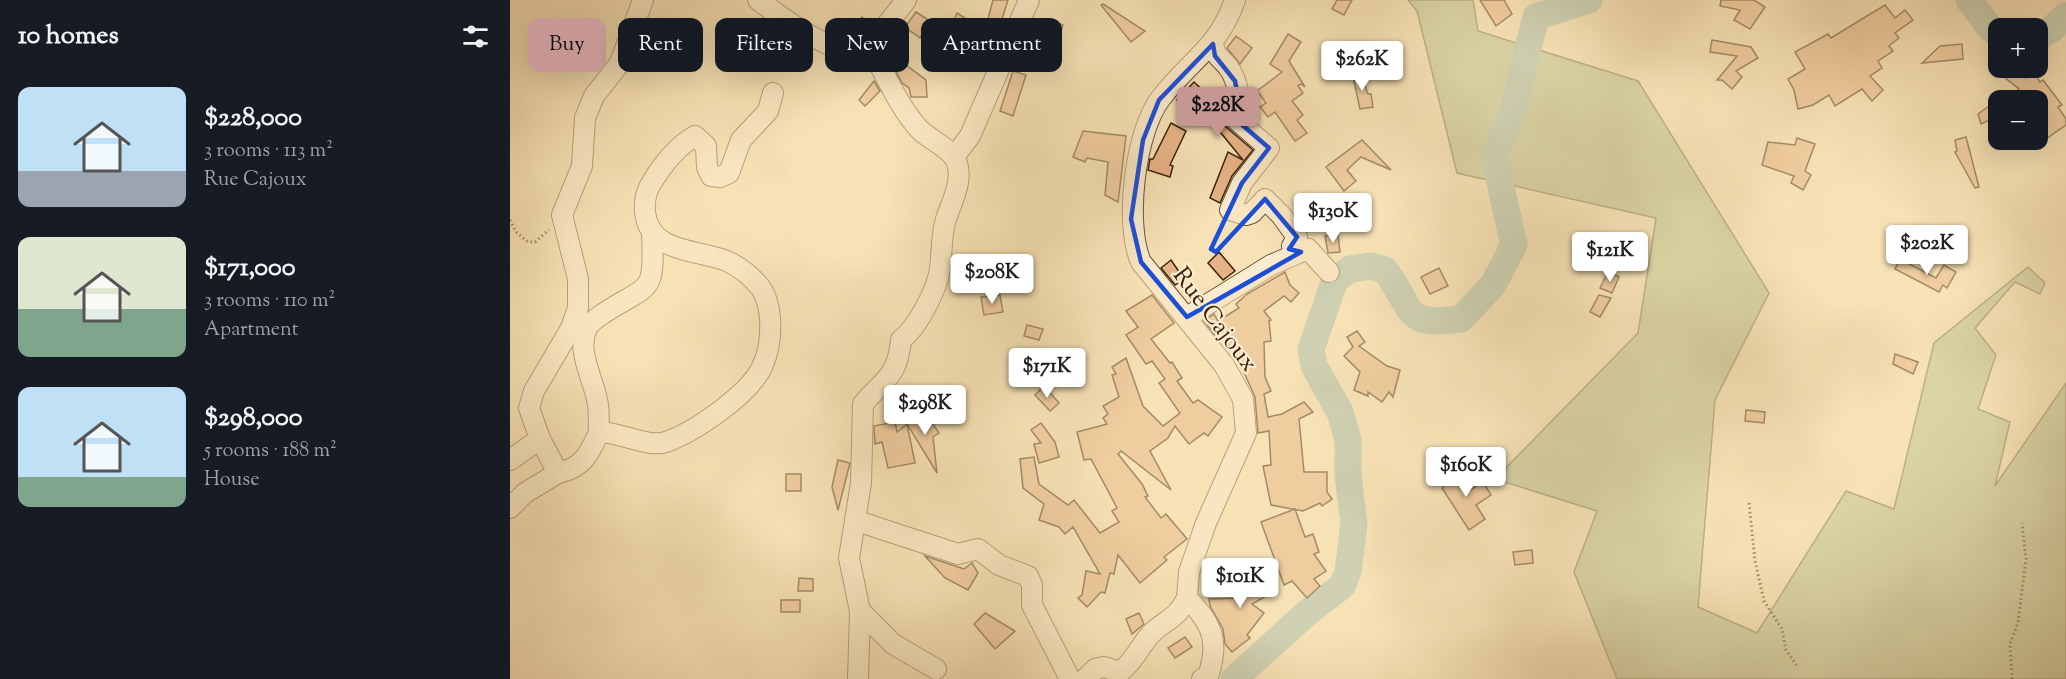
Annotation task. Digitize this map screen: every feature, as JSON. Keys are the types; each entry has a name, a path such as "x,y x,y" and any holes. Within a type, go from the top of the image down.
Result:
{"street":[{"path":"558,473 540,439 530,408 534,391 571,328 578,308 578,279 562,214 582,166 585,118 594,96 620,63 643,0"},
{"path":"758,0 825,43"},
{"path":"891,18 906,0"},
{"path":"954,157 970,136 1029,0"},
{"name":"Rue Cajoux","path":"1187,598 1189,572 1206,523 1246,434 1243,399 1224,364 1141,262 1134,247 1132,192 1143,140 1159,100 1213,45 1228,21 1235,0"},
{"path":"1213,45 1215,56 1227,65 1235,81 1239,102 1233,117 1269,148 1242,183 1230,210 1246,216 1265,199 1281,215 1297,237 1292,246 1301,252"},
{"path":"858,679 860,612 849,558 850,540 857,521 863,404 890,377 898,362 901,340 913,331 935,286 940,271 946,218 953,205 957,188 957,166 954,157 918,127 884,72"},
{"path":"599,432 614,432 650,443 664,442 720,411 761,368 768,348 768,306 763,290 752,276 728,262 665,243 652,233 646,222 647,189 670,156 695,136 706,146 709,173 716,178 724,176 734,166 741,140 768,111 773,93"},
{"path":"510,508 525,493 558,473 570,471 584,462 599,432 598,403 583,346 587,328 596,318 645,290 652,275 654,263 652,233"},
{"path":"1186,317 1252,276 1308,249 1329,272"},
{"path":"510,460 540,439"},
{"path":"857,521 958,554 978,549 999,565 1028,576 1032,585 1032,605 1070,679"},
{"path":"1085,679 1095,669 1104,667 1120,672 1128,666 1153,632 1168,623 1180,611 1187,598 1202,612 1214,638 1214,659 1208,676 1202,679"},
{"path":"860,612 893,644 936,669"}],"path":[{"path":"510,220 523,239 535,243 562,214"},
{"path":"1749,503 1755,561 1764,601 1782,629 1786,650 1797,666"},
{"path":"2012,679 2010,644 2018,623 2026,559 2022,523"}],"highlighted area":[{"path":"1213,44 1215,56 1235,81 1239,102 1233,117 1269,148 1242,183 1211,249 1216,252 1265,199 1297,237 1289,249 1301,252 1187,317 1141,262 1131,219 1143,140 1159,100"}],"green space":[{"path":"1408,0 1473,0 1478,31 1638,81 1769,293 1715,400 1698,607 1757,633 1846,491 1894,509 1934,343 2028,267 2045,283 2040,294 2015,282 1975,328 1996,355 1978,409 2010,422 1995,486 2066,383 2066,679 1617,679 1574,572 1597,511 1495,479 1638,333 1656,218 1457,173 1417,11"}],"building":[{"path":"993,0 1008,0 1002,18 988,18"},
{"path":"1337,0 1352,0 1344,15 1332,9"},
{"path":"1480,0 1504,0 1512,14 1496,26"},
{"path":"1721,0 1754,0 1765,7 1750,29 1734,20 1740,10 1720,6"},
{"path":"1103,4 1145,31 1131,42 1101,5"},
{"path":"1885,5 1895,18 1905,10 1913,20 1895,33 1899,38 1889,46 1893,51 1878,61 1882,68 1870,76 1883,90 1872,101 1862,89 1835,106 1829,95 1813,105 1798,109 1794,90 1788,79 1805,69 1795,52 1828,34 1831,38"},
{"path":"916,12 925,18 921,18 920,38 909,30 909,22"},
{"path":"957,13 965,18 955,18"},
{"path":"1288,34 1301,42 1289,61 1305,87 1301,84 1298,86 1303,93 1292,101 1303,115 1297,120 1307,133 1295,141 1275,112 1268,117 1260,107 1266,103 1257,91 1282,72 1270,64"},
{"path":"1236,36 1252,48 1240,64 1227,48"},
{"path":"1712,40 1751,47 1758,58 1736,71 1742,77 1732,89 1722,80 1717,80 1737,56 1710,52"},
{"path":"1962,44 1963,59 1922,63 1940,46"},
{"path":"909,67 926,80 927,97 911,97 909,88 902,83 896,72 909,72"},
{"path":"1359,70 1368,94 1371,94 1373,107 1360,109 1352,72"},
{"path":"1013,72 1026,75 1013,116 1000,111"},
{"path":"2005,78 2037,78 2040,82 2043,80 2062,105 2058,107 2066,119 2066,125 2048,137 2048,90 2019,89"},
{"path":"874,81 880,91 865,106 859,100"},
{"path":"1194,82 1211,98 1209,100 1222,116 1225,126 1253,150 1232,176 1220,203 1210,198 1228,152 1243,160 1194,100 1185,110 1177,100"},
{"path":"1988,107 1988,121 1981,124 1978,114"},
{"path":"1171,123 1186,131 1170,165 1173,166 1170,177 1148,170 1150,159 1153,159"},
{"path":"1083,131 1126,136 1118,202 1105,195 1108,162 1087,158 1085,162 1073,157"},
{"path":"1966,137 1979,187 1975,188 1955,152 1957,151 1955,140"},
{"path":"1797,138 1815,144 1805,171 1811,175 1803,190 1791,183 1794,176 1762,165 1768,142 1795,145"},
{"path":"1362,140 1391,170 1361,157 1347,170 1356,181 1344,191 1326,167"},
{"path":"1338,235 1340,252 1328,253 1325,236"},
{"path":"1219,252 1235,271 1223,280 1208,263"},
{"path":"1900,259 1936,278 1944,265 1956,272 1947,288 1943,285 1939,292 1895,269"},
{"path":"1171,260 1184,279 1175,285 1161,268"},
{"path":"1439,268 1448,286 1430,294 1421,277"},
{"path":"1285,272 1290,285 1299,293 1291,302 1284,296 1264,311 1271,320 1269,321 1271,341 1264,342 1265,377 1271,391 1264,394 1268,417 1282,414 1304,402 1313,412 1299,419 1304,472 1327,472 1327,492 1332,499 1322,506 1320,503 1303,511 1271,505 1263,466 1271,465 1269,431 1258,433 1255,397 1242,368 1224,337 1219,340 1204,321 1214,314 1218,321 1239,308 1236,304 1247,294"},
{"path":"1608,272 1619,277 1612,293 1600,288"},
{"path":"1000,295 1003,312 984,315 981,297"},
{"path":"1152,295 1174,323 1151,339 1170,363 1172,362 1182,378 1177,381 1193,403 1198,400 1222,417 1208,436 1204,433 1189,444 1175,426 1168,438 1150,451 1171,490 1121,451 1118,454 1142,484 1148,496 1145,497 1161,518 1166,514 1187,539 1164,557 1167,560 1140,583 1118,555 1114,574 1110,573 1105,593 1101,592 1087,607 1078,598 1082,595 1086,571 1100,574 1073,527 1065,534 1059,527 1039,520 1044,504 1023,488 1020,459 1034,457 1039,484 1068,505 1074,500 1100,533 1119,522 1112,511 1117,508 1091,459 1084,460 1077,432 1107,424 1103,418 1108,414 1103,406 1119,397 1112,375 1116,374 1112,367 1126,358 1143,406 1163,426 1180,413 1159,383 1165,379 1152,361 1146,364 1126,335 1138,327 1126,311"},
{"path":"1599,295 1611,298 1600,317 1590,312"},
{"path":"1027,325 1043,329 1039,340 1024,336"},
{"path":"1357,331 1365,342 1359,346 1387,366 1400,370 1393,397 1389,392 1382,402 1368,392 1368,396 1354,390 1360,372 1344,356 1353,347 1347,337"},
{"path":"1895,354 1918,362 1913,374 1893,364"},
{"path":"1044,386 1059,403 1050,411 1035,395"},
{"path":"1746,410 1765,412 1764,423 1745,421"},
{"path":"924,411 939,433 933,437 937,473 907,424"},
{"path":"895,422 897,432 907,424 915,463 888,468 882,442 875,444 874,426"},
{"path":"1041,423 1055,442 1059,457 1039,463 1034,444 1041,443 1031,430"},
{"path":"838,460 850,463 838,510 832,487"},
{"path":"1467,469 1470,490 1483,482 1491,495 1476,505 1485,519 1469,530 1442,488 1458,471"},
{"path":"786,474 801,474 801,491 786,491"},
{"path":"1295,509 1305,537 1313,534 1319,552 1314,554 1326,571 1314,579 1320,586 1307,598 1292,581 1284,585 1261,522"},
{"path":"1532,550 1533,563 1515,565 1513,552"},
{"path":"925,556 964,569 972,563 978,573 968,590 945,578"},
{"path":"1254,565 1268,595 1252,604 1264,613 1247,635 1250,638 1232,652 1225,644 1223,629 1210,606 1209,599 1242,598 1231,579"},
{"path":"799,578 813,579 813,591 798,591"},
{"path":"781,600 800,600 800,612 781,612"},
{"path":"985,613 1015,631 995,649 974,624"},
{"path":"1139,613 1144,624 1132,634 1126,619"},
{"path":"1185,637 1192,647 1175,658 1168,648"}],"waterway":[{"path":"1234,679 1308,612 1342,586 1348,572 1354,524 1348,475 1348,440 1340,412 1314,366 1311,349 1335,280 1350,269 1372,266 1385,270 1412,313 1419,318 1442,321 1461,319 1493,285 1514,245 1494,156 1512,113 1536,17 1589,0"},
{"path":"1969,0 1988,26"},
{"path":"2048,31 2065,16"}]}
